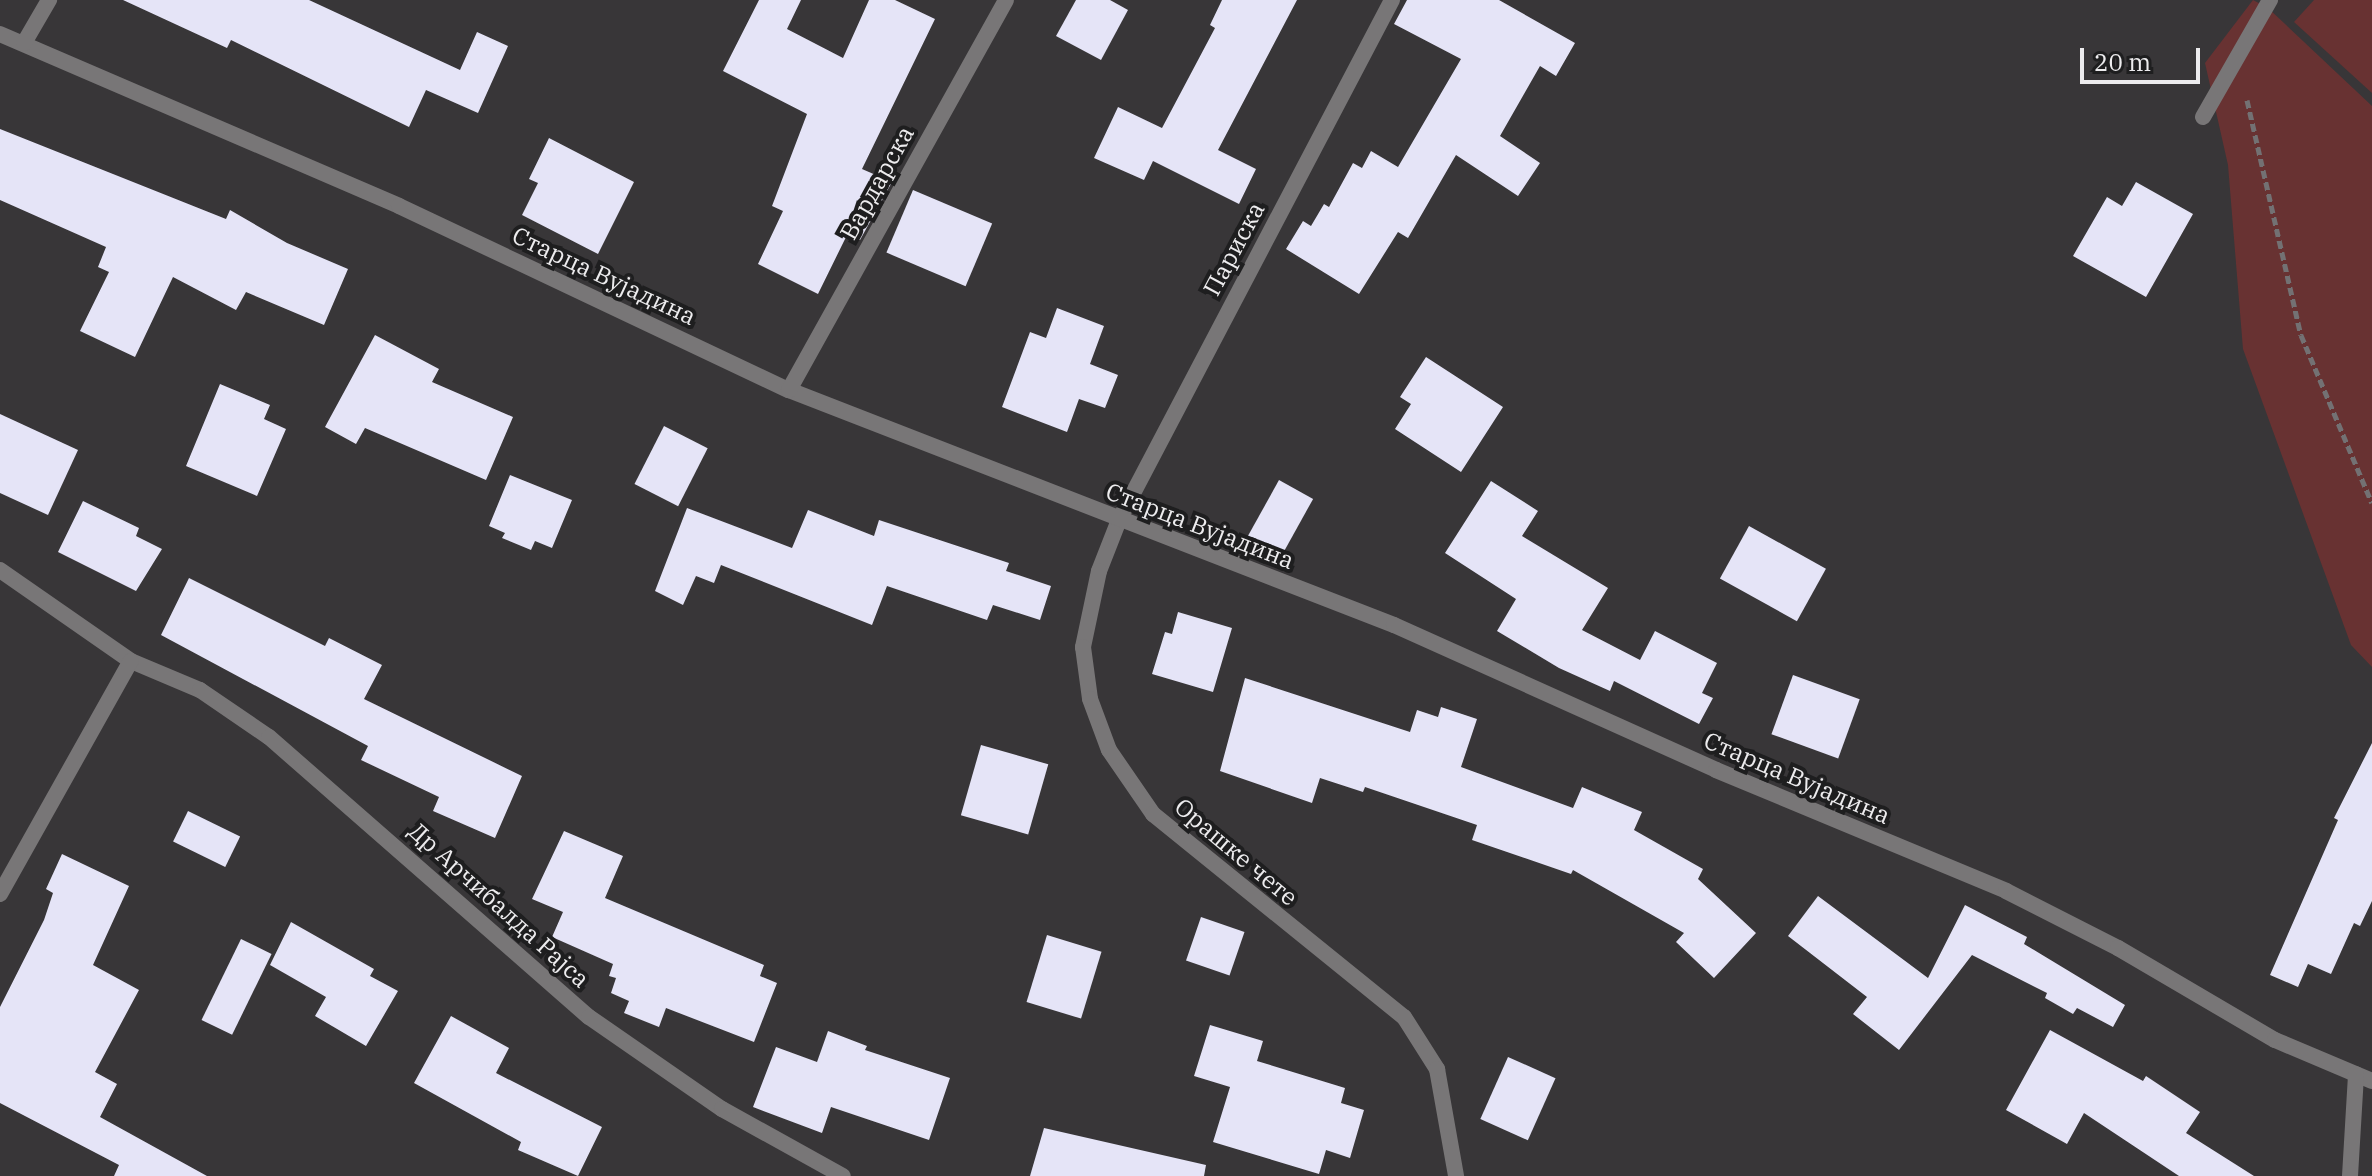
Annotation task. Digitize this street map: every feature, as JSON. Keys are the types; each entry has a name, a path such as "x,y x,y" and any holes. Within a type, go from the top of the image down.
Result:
{"street":[{"path":"24,43 49,0"},
{"name":"Вардарска","path":"789,390 1006,0"},
{"name":"Париска","path":"1119,520 1392,0"},
{"path":"2203,117 2270,0"},
{"name":"Старца Вујадина","path":"0,34 399,206 789,390 1394,625 1716,770 2006,891 2118,948 2275,1040 2372,1081"},
{"name":"Орашке чете","path":"1119,520 1091,599 1083,647 1090,699 1109,750 1153,814 1404,1017 1437,1069 1447,1103 1456,1176"},
{"name":"Др Арчибалда Рајса","path":"0,570 131,661 200,690 269,737 589,1017 722,1109 843,1176"},
{"path":"0,894 131,661"},
{"path":"2350,1176 2356,1074"}],"path":[{"path":"2237,56 2301,335 2372,503"}],"shaded area":[{"path":"2253,0 2268,8 2372,106 2372,667 2351,645 2243,349 2228,165 2205,63"},
{"path":"2314,0 2372,0 2372,93 2294,22"}],"building":[{"path":"123,0 309,0 460,70 477,32 508,46 478,113 426,90 409,127 231,40 227,48"},
{"path":"759,0 801,0 787,29 843,58 869,0 895,0 935,19 862,169 892,182 860,240 847,235 818,294 758,264 783,211 772,206 807,114 723,71"},
{"path":"1076,0 1110,0 1128,10 1101,60 1056,36"},
{"path":"1222,0 1297,0 1218,150 1256,169 1239,204 1153,161 1144,180 1094,158 1118,107 1162,128 1215,28 1210,25"},
{"path":"1407,0 1499,0 1575,43 1556,76 1540,66 1500,136 1540,163 1518,196 1456,155 1408,238 1398,232 1359,294 1286,249 1303,221 1311,226 1324,204 1329,207 1353,163 1362,168 1371,151 1398,167 1461,59 1394,24"},
{"path":"0,129 226,219 230,210 287,243 348,269 324,325 246,292 236,310 173,277 135,357 80,331 109,272 98,267 106,247 0,200"},
{"path":"549,138 634,182 598,254 522,215 538,183 529,179"},
{"path":"2136,182 2193,214 2146,297 2073,256 2107,197 2122,206"},
{"path":"913,190 992,224 966,286 886,253"},
{"path":"1057,308 1104,326 1090,364 1118,375 1105,408 1079,399 1067,432 1002,407 1030,332 1046,338"},
{"path":"375,335 439,369 432,382 513,417 486,480 365,428 356,444 325,427"},
{"path":"1426,357 1503,407 1461,472 1395,429 1411,404 1400,397"},
{"path":"220,384 270,405 264,419 286,429 257,496 186,466"},
{"path":"0,414 78,450 48,515 0,493"},
{"path":"664,426 708,448 678,506 634,484"},
{"path":"510,475 572,500 552,548 535,541 531,550 502,538 505,533 489,526"},
{"path":"1279,480 1313,499 1281,558 1247,539"},
{"path":"1491,481 1538,511 1522,536 1608,588 1582,630 1640,660 1655,631 1717,663 1702,693 1713,698 1699,724 1614,681 1610,691 1559,668 1497,631 1516,599 1445,553"},
{"path":"83,501 139,528 136,536 162,549 136,591 58,552"},
{"path":"687,508 792,548 808,510 874,536 879,520 1009,563 1006,571 1051,586 1040,620 993,605 987,620 887,586 872,625 721,565 714,583 696,576 683,605 655,591"},
{"path":"1749,526 1826,569 1797,621 1720,578"},
{"path":"189,578 325,646 329,638 382,665 364,699 522,776 495,838 433,811 439,797 361,760 368,746 161,635"},
{"path":"1178,612 1232,628 1213,692 1152,674 1165,632 1172,634"},
{"path":"1793,675 1860,699 1838,758 1771,734"},
{"path":"1245,678 1410,732 1417,710 1438,717 1441,707 1477,719 1461,767 1573,808 1582,787 1642,812 1634,830 1703,869 1698,879 1756,933 1714,978 1676,942 1684,933 1573,870 1571,874 1472,840 1477,825 1365,787 1363,792 1320,778 1312,803 1220,771"},
{"path":"2372,743 2372,901 2360,926 2354,923 2331,974 2308,964 2298,987 2270,975 2338,820 2334,818"},
{"path":"981,745 1048,764 1028,834 961,815"},
{"path":"188,811 240,836 225,867 173,842"},
{"path":"564,831 623,856 605,898 764,965 760,976 777,983 754,1042 666,1008 659,1027 624,1013 629,1001 611,993 616,978 609,976 613,964 552,937 563,912 532,899"},
{"path":"62,854 129,886 93,965 139,990 95,1072 117,1084 100,1117 207,1176 114,1176 119,1165 0,1103 0,1007 44,920 53,893 46,889"},
{"path":"1818,896 1928,978 1965,905 2027,937 2024,944 2125,1005 2113,1027 2077,1008 2073,1014 2045,998 2047,993 1972,955 1899,1050 1853,1014 1867,997 1788,936"},
{"path":"1201,917 1244,932 1230,975 1186,960"},
{"path":"291,922 374,969 370,976 398,991 366,1046 315,1016 326,997 270,965"},
{"path":"1047,935 1102,952 1081,1019 1027,1002"},
{"path":"241,939 272,954 232,1035 202,1020"},
{"path":"451,1016 509,1048 496,1073 602,1127 578,1176 518,1150 521,1142 414,1083"},
{"path":"1210,1025 1263,1041 1257,1061 1345,1088 1341,1103 1364,1110 1350,1158 1326,1150 1319,1174 1213,1142 1230,1087 1194,1076"},
{"path":"2050,1030 2143,1081 2146,1076 2200,1112 2186,1133 2254,1176 2179,1176 2084,1113 2067,1144 2006,1110"},
{"path":"828,1031 867,1046 865,1050 950,1078 929,1140 831,1107 822,1133 753,1107 776,1047 817,1062"},
{"path":"1508,1057 1556,1078 1528,1140 1480,1119"},
{"path":"1044,1128 1206,1165 1204,1176 1030,1176"}]}
